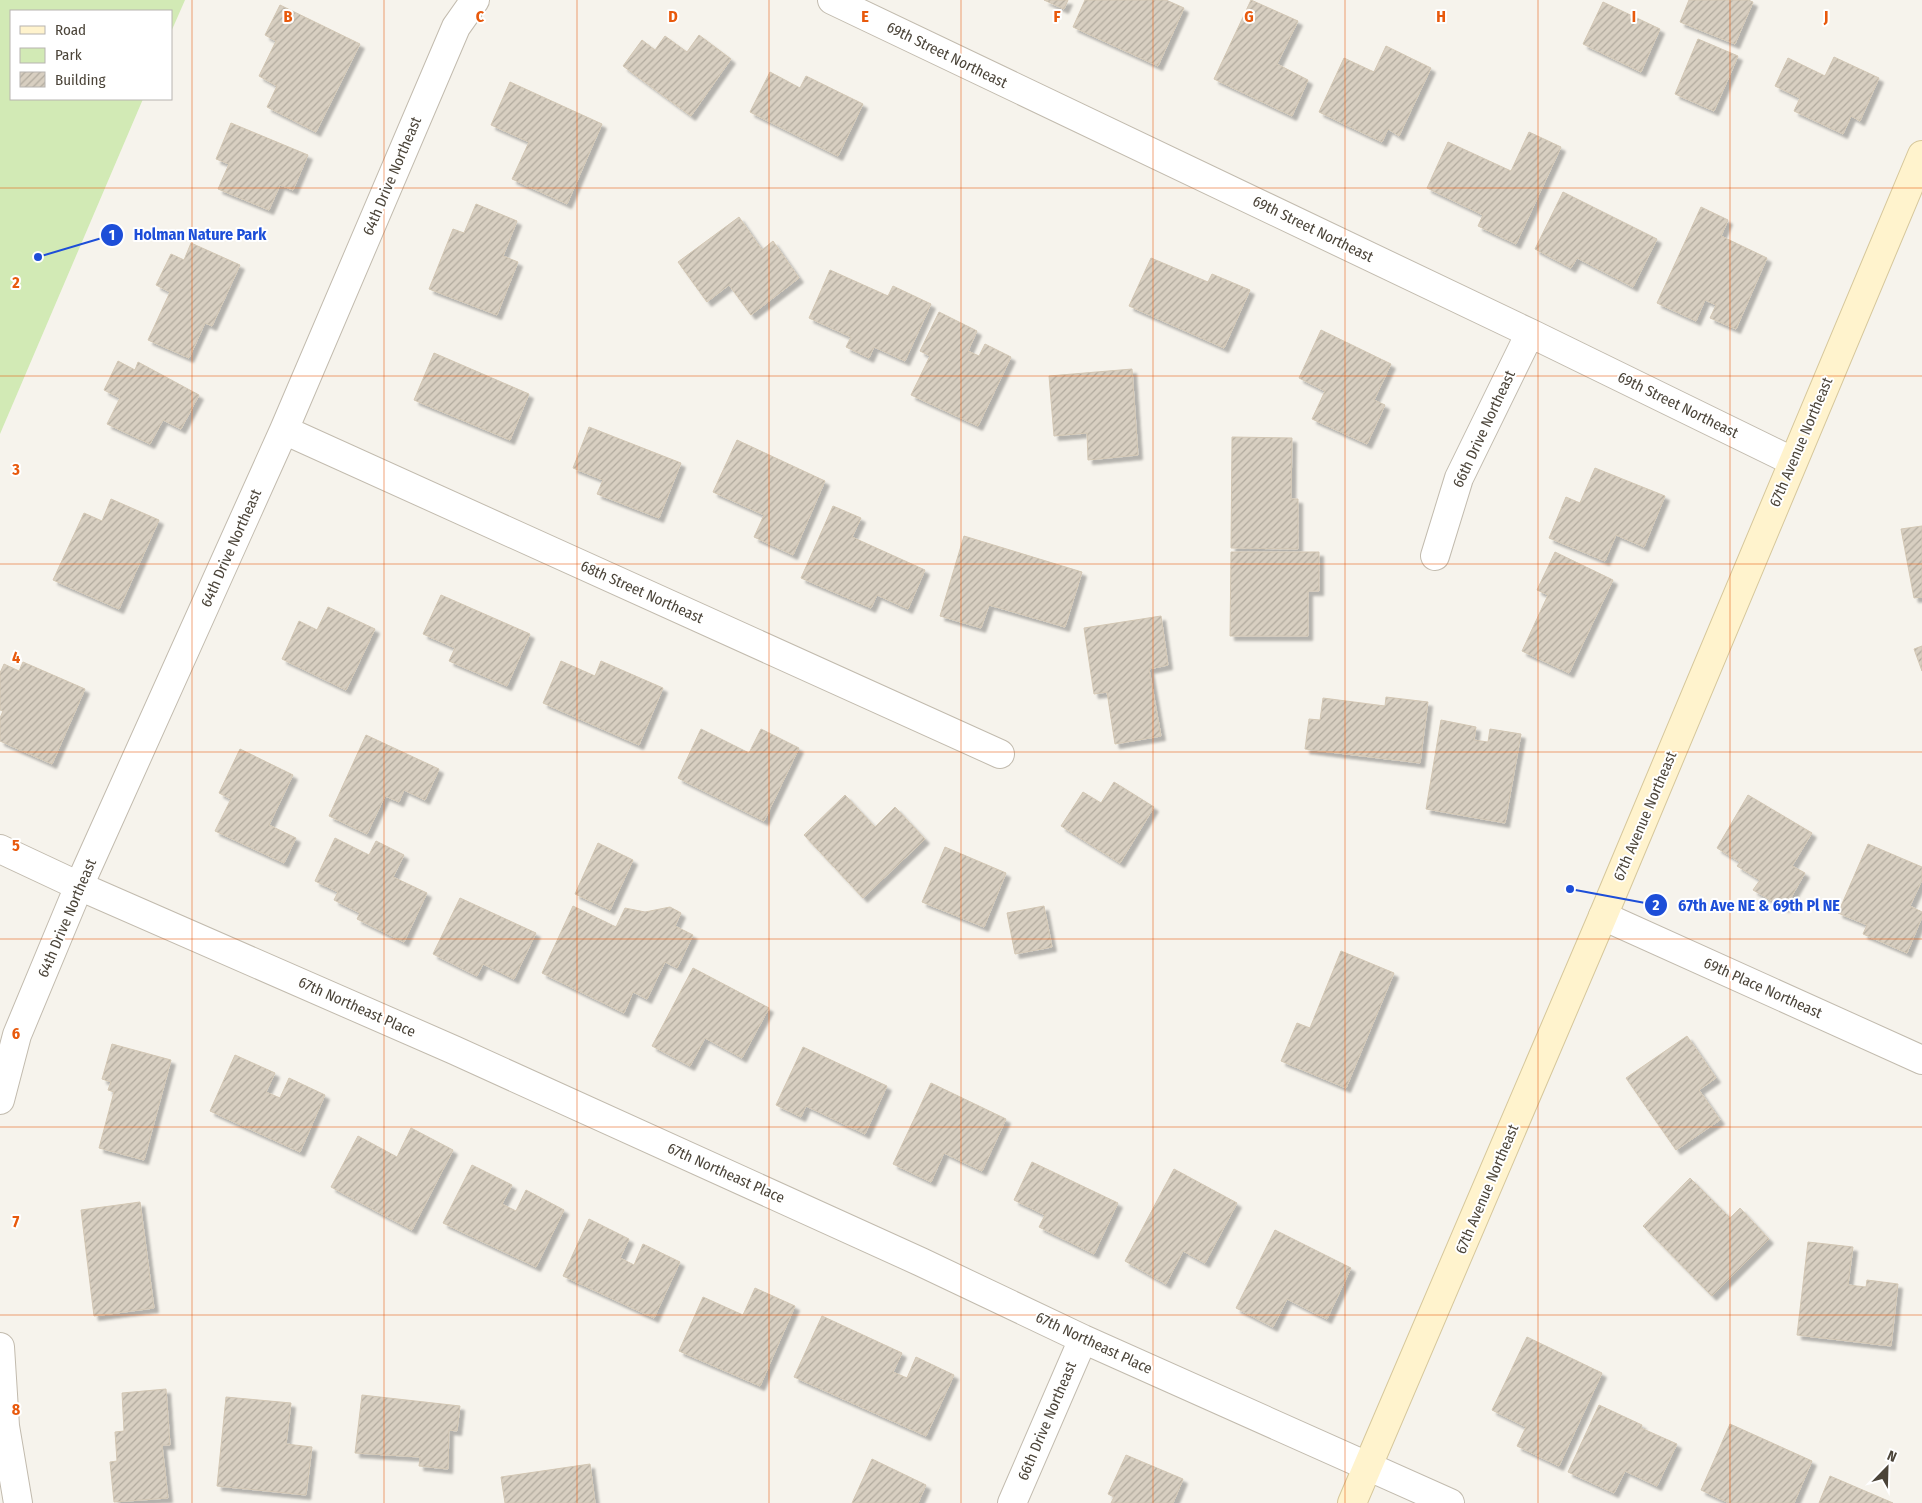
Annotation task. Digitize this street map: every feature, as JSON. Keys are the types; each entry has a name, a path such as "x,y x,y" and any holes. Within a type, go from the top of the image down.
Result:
{"main road":[{"name":"67th Avenue Northeast","path":"1352,1503 1603,916 1792,461 1916,185 1922,155"}],"street":[{"name":"64th Drive Northeast","path":"0,1100 18,1035 79,886 284,430 456,27 475,0"},
{"name":"69th Street Northeast","path":"832,0 1530,333 1792,461"},
{"name":"66th Drive Northeast","path":"1435,556 1459,478 1530,333"},
{"name":"68th Street Northeast","path":"284,430 1000,754"},
{"name":"67th Northeast Place","path":"0,849 79,886 508,1074 921,1262 1083,1339 1450,1503"},
{"name":"69th Place Northeast","path":"1603,916 1922,1060"},
{"name":"66th Drive Northeast","path":"1012,1503 1083,1339"},
{"path":"0,1348 2,1427 18,1503"}],"green space":[{"path":"0,0 185,0 172,30 172,10 10,10 10,100 143,100 0,434"}],"building":[{"path":"1044,0 1068,0 1064,9"},
{"path":"1085,0 1166,0 1184,8 1158,66 1073,27"},
{"path":"1251,0 1298,21 1277,64 1308,80 1292,116 1214,79"},
{"path":"1689,0 1748,0 1753,2 1735,44 1680,22"},
{"path":"1603,2 1660,29 1641,72 1583,44"},
{"path":"280,5 360,44 316,132 267,107 277,86 259,76 276,41 265,35"},
{"path":"699,35 731,59 691,116 623,66 642,40 655,50 665,36 687,52"},
{"path":"1698,39 1738,56 1714,111 1675,94"},
{"path":"1386,46 1431,68 1399,136 1388,129 1382,142 1319,112 1344,58 1374,72"},
{"path":"1834,57 1879,78 1860,121 1851,116 1843,134 1794,111 1800,98 1775,86 1788,58 1825,76"},
{"path":"770,72 800,88 806,76 863,104 838,156 750,112"},
{"path":"510,82 602,124 567,204 512,179 529,142 491,125"},
{"path":"231,123 308,155 293,190 280,185 269,210 218,189 229,164 216,159"},
{"path":"1529,132 1561,147 1516,244 1478,226 1483,215 1427,188 1448,142 1511,171"},
{"path":"1563,192 1657,239 1633,287 1577,258 1571,268 1535,249"},
{"path":"476,204 517,221 503,256 518,262 497,315 429,289 453,229 464,233"},
{"path":"1701,207 1728,220 1721,236 1767,258 1736,329 1710,318 1716,305 1705,300 1696,321 1657,303"},
{"path":"739,217 762,250 773,241 799,278 751,315 729,285 707,302 678,262"},
{"path":"191,243 240,265 212,326 205,323 189,358 148,340 170,292 156,285 171,254 184,260"},
{"path":"1151,258 1208,282 1212,274 1250,290 1224,348 1129,306"},
{"path":"830,270 888,296 893,286 931,304 905,361 874,347 869,358 846,347 851,337 809,318"},
{"path":"939,312 977,331 968,351 979,356 985,344 1011,357 978,426 911,395 930,356 920,351"},
{"path":"1321,330 1391,364 1374,400 1385,405 1367,444 1312,419 1325,391 1299,378"},
{"path":"434,353 529,394 510,440 414,400"},
{"path":"118,361 135,370 138,362 199,395 181,429 163,420 150,444 107,424 120,398 104,390"},
{"path":"1132,369 1138,455 1088,460 1087,433 1054,436 1049,376"},
{"path":"589,427 681,463 659,518 597,494 603,480 573,468"},
{"path":"1232,437 1292,438 1291,499 1298,499 1298,549 1231,548"},
{"path":"737,440 825,481 793,555 754,537 764,515 713,492"},
{"path":"1595,468 1665,496 1644,547 1616,535 1605,561 1549,538 1566,497 1580,503"},
{"path":"111,499 159,520 119,609 53,580 84,513 102,521"},
{"path":"833,506 861,518 852,537 925,570 908,609 877,595 871,608 801,578"},
{"path":"1922,526 1922,597 1914,598 1901,529"},
{"path":"964,536 1082,572 1065,627 989,605 981,628 940,616"},
{"path":"1231,552 1319,552 1319,591 1308,591 1308,636 1230,636"},
{"path":"1555,552 1613,580 1569,673 1522,651 1548,595 1537,590"},
{"path":"441,595 530,634 507,686 449,661 455,648 423,634"},
{"path":"328,607 375,629 346,690 282,659 299,621 317,630"},
{"path":"1161,616 1168,665 1149,669 1161,736 1115,744 1107,692 1094,694 1084,628"},
{"path":"1922,646 1922,671 1914,649"},
{"path":"561,661 595,676 601,661 663,688 639,745 543,703"},
{"path":"23,662 85,689 52,764 0,741 0,718 3,711 0,710 0,673 4,664 19,671"},
{"path":"1386,697 1428,702 1420,763 1305,749 1309,719 1320,720 1323,698 1385,706"},
{"path":"1441,720 1476,727 1474,740 1488,742 1490,729 1521,734 1505,823 1426,809"},
{"path":"701,729 749,753 761,729 799,748 764,821 678,778"},
{"path":"366,735 439,769 425,800 404,790 399,802 385,796 367,834 329,816"},
{"path":"240,749 293,775 269,825 296,838 284,863 215,831 231,799 219,793"},
{"path":"1114,782 1154,807 1120,863 1061,826 1083,792 1101,803"},
{"path":"845,795 875,827 895,807 925,839 863,898 804,835"},
{"path":"1748,795 1812,833 1792,866 1805,873 1785,908 1753,890 1760,880 1737,866 1740,862 1717,848"},
{"path":"335,838 369,855 376,841 404,855 393,877 427,893 404,942 357,919 360,913 334,900 338,892 315,881"},
{"path":"598,843 633,860 610,910 575,894"},
{"path":"1868,844 1922,867 1922,880 1910,906 1922,912 1922,917 1907,953 1863,934 1867,925 1838,913"},
{"path":"945,847 1006,873 984,927 922,902"},
{"path":"460,898 536,933 514,979 483,964 477,976 433,954"},
{"path":"573,906 616,927 625,908 645,912 670,907 681,913 675,926 693,935 677,968 665,962 647,999 633,992 624,1013 542,973"},
{"path":"1044,906 1052,947 1015,954 1007,913"},
{"path":"1341,951 1394,973 1346,1088 1281,1061 1297,1023 1310,1028"},
{"path":"693,968 769,1008 742,1058 705,1038 690,1066 652,1046"},
{"path":"1687,1036 1716,1078 1699,1090 1720,1120 1676,1150 1626,1078"},
{"path":"112,1044 171,1060 144,1160 99,1148 114,1092 108,1090 111,1082 102,1079"},
{"path":"803,1047 887,1086 865,1134 806,1106 801,1117 776,1105"},
{"path":"235,1055 275,1073 266,1092 280,1098 289,1078 325,1095 300,1152 210,1111"},
{"path":"931,1083 1006,1119 982,1171 944,1153 931,1182 893,1164"},
{"path":"411,1128 453,1150 412,1230 331,1187 358,1136 397,1157"},
{"path":"1032,1162 1118,1203 1094,1254 1039,1227 1045,1215 1014,1200"},
{"path":"472,1165 512,1185 502,1204 516,1211 526,1190 564,1210 536,1267 443,1223"},
{"path":"1174,1169 1237,1203 1205,1263 1183,1251 1166,1284 1125,1261"},
{"path":"1690,1178 1730,1218 1740,1208 1769,1239 1712,1296 1643,1226"},
{"path":"140,1202 154,1308 94,1316 81,1210"},
{"path":"589,1219 629,1239 620,1258 634,1265 643,1244 680,1262 654,1318 563,1276"},
{"path":"1275,1230 1351,1268 1327,1319 1287,1299 1273,1327 1236,1308"},
{"path":"1808,1242 1853,1247 1848,1285 1866,1287 1867,1280 1898,1284 1891,1346 1797,1335"},
{"path":"755,1288 795,1306 760,1386 679,1351 703,1297 743,1315"},
{"path":"822,1316 902,1353 893,1372 907,1378 916,1357 954,1375 926,1436 794,1377"},
{"path":"1527,1337 1602,1373 1559,1466 1517,1446 1526,1427 1492,1410"},
{"path":"166,1389 170,1445 162,1445 168,1498 114,1502 110,1462 117,1461 115,1432 124,1431 122,1393"},
{"path":"362,1395 460,1406 457,1431 449,1430 448,1469 419,1466 420,1457 355,1453"},
{"path":"226,1397 291,1403 286,1444 312,1447 306,1495 217,1486"},
{"path":"1599,1405 1642,1425 1641,1428 1677,1444 1657,1486 1625,1471 1614,1493 1568,1472"},
{"path":"1730,1424 1812,1461 1794,1503 1729,1503 1701,1490"},
{"path":"1126,1455 1183,1479 1173,1503 1111,1503 1114,1497 1108,1494"},
{"path":"872,1459 926,1485 918,1503 852,1503"},
{"path":"590,1464 595,1503 505,1503 501,1477"},
{"path":"1830,1476 1893,1503 1819,1503"}],"place":[{"name":"Holman Nature Park","path":"38,257"},
{"name":"67th Ave NE & 69th Pl NE","path":"1570,889"}]}
